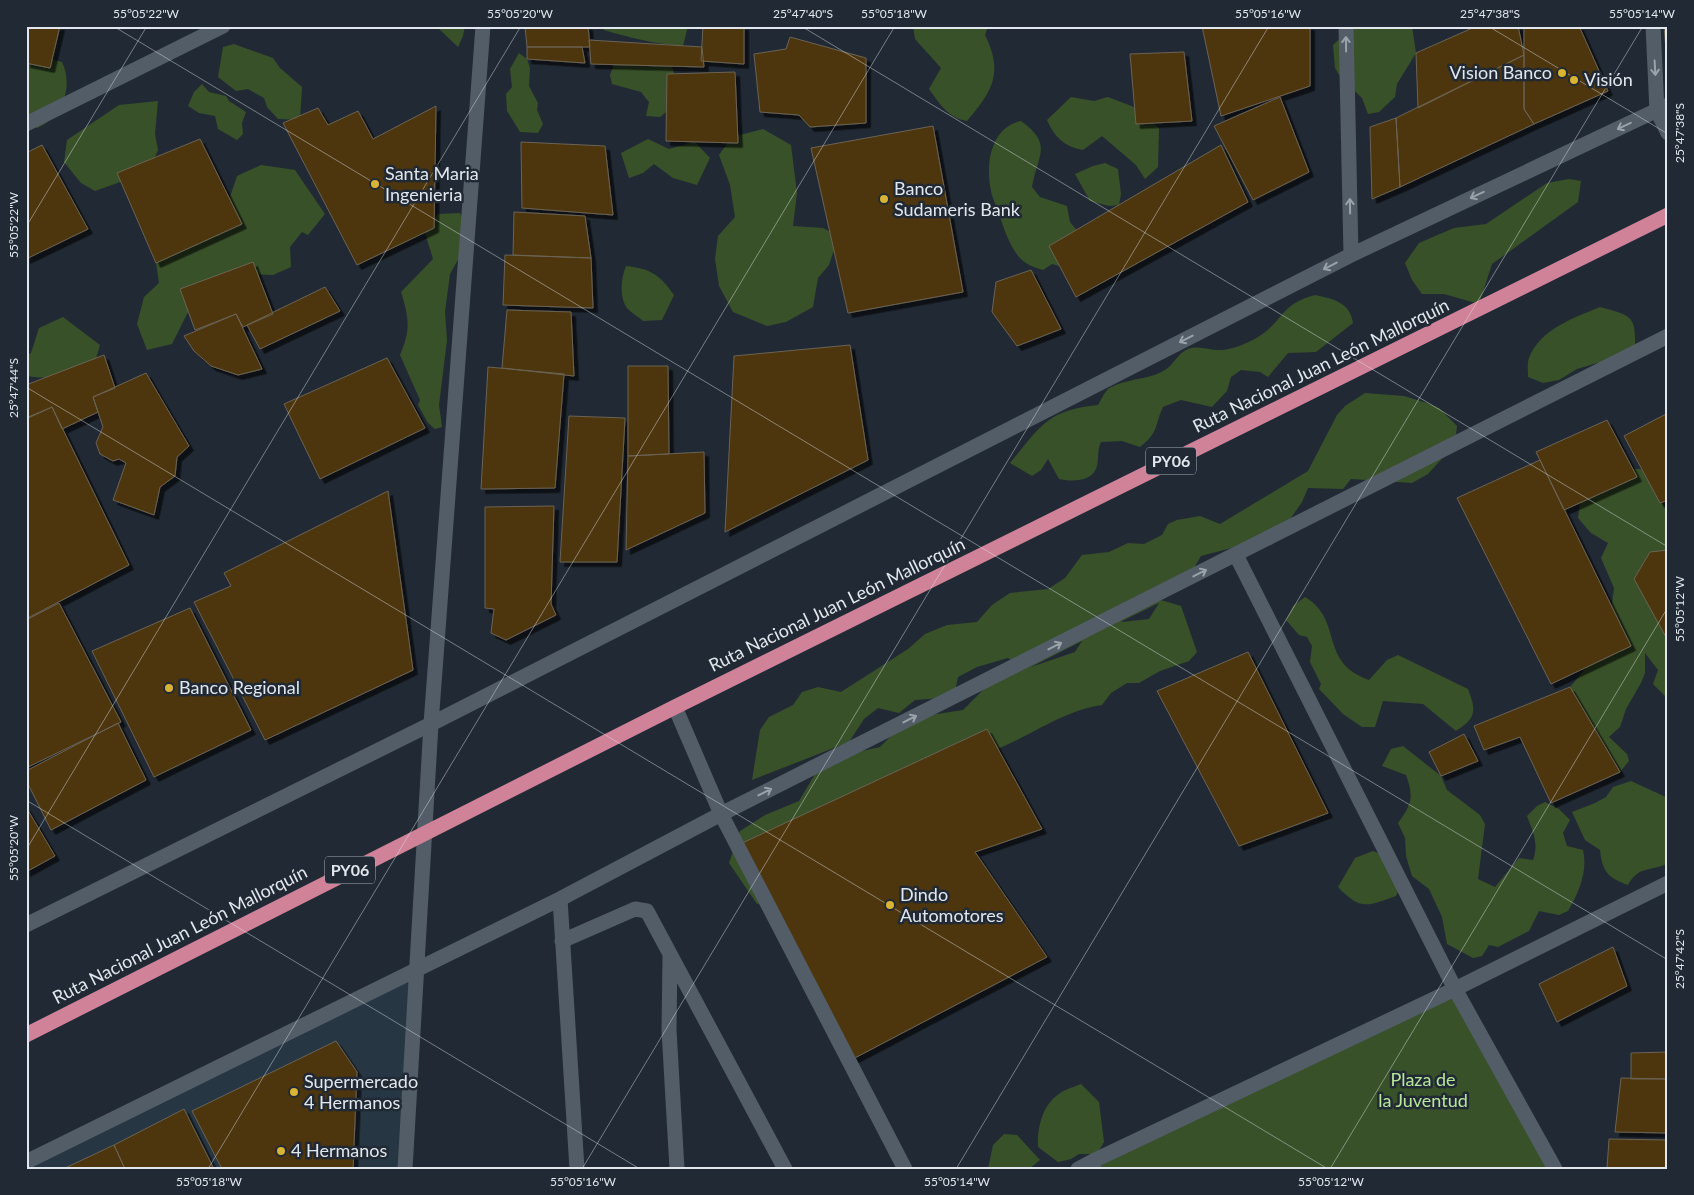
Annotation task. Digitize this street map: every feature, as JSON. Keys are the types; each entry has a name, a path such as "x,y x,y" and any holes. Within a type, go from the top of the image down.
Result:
{"highway":[{"name":"Ruta Nacional Juan León Mallorquín","path":"26,1035 675,707 1668,215"}],"street":[{"path":"26,124 223,26"},
{"path":"405,1169 431,724 484,26"},
{"path":"1346,26 1351,255"},
{"path":"1653,26 1662,108 1668,133"},
{"path":"26,925 431,724 1351,255 1662,108"},
{"path":"26,1162 560,899 721,814 1668,336"},
{"path":"1236,555 1456,989 1556,1169"},
{"path":"675,707 721,814 905,1169"},
{"path":"1078,1169 1094,1165 1456,989 1668,883"},
{"path":"560,899 577,1169"},
{"path":"562,940 636,909 647,911 785,1169"},
{"path":"670,954 669,1030 677,1169"}],"shaded area":[{"path":"416,970 405,1169 26,1169"}],"green space":[{"path":"436,26 465,26 458,47"},
{"path":"602,26 688,26 683,46 633,38 604,30"},
{"path":"913,26 988,26 985,35 994,60 993,81 983,101 967,121 950,114 929,89 941,68 915,39"},
{"path":"1353,26 1412,26 1416,53 1397,84 1395,97 1379,112 1368,114 1362,98 1341,78 1335,68 1333,45"},
{"path":"234,44 273,58 280,68 302,87 300,120 278,119 267,107 264,98 248,89 236,91 218,77 223,47"},
{"path":"26,47 50,59 62,62 67,81 66,91 59,109 53,117 37,128 26,122"},
{"path":"519,53 527,59 530,68 529,86 538,103 537,110 543,124 538,133 520,132 507,111 506,94 512,87 510,69"},
{"path":"661,61 672,67 674,73 666,112 660,117 646,116 649,102 641,92 612,84 610,75 615,62"},
{"path":"202,84 209,92 226,96 229,101 246,112 242,123 243,134 237,140 218,129 215,116 199,113 188,106 194,92"},
{"path":"1071,97 1094,101 1108,97 1134,107 1159,128 1158,167 1145,179 1136,165 1102,136 1083,150 1066,144 1061,140 1047,120"},
{"path":"158,101 155,134 158,150 148,172 95,191 81,183 64,162 67,140 119,105"},
{"path":"1021,121 1031,129 1040,144 1041,151 1032,187 1040,197 1067,206 1070,222 1079,233 1073,252 1059,266 1052,264 1043,270 1022,260 1015,252 1003,225 989,180 992,148 1003,131"},
{"path":"763,129 791,145 797,193 793,226 823,228 844,239 834,250 829,265 818,278 813,307 786,322 767,326 733,312 719,286 715,259 718,236 735,217 730,185 719,155 732,137"},
{"path":"648,139 669,149 695,142 710,158 697,185 673,178 654,164 643,173 629,178 621,153"},
{"path":"1105,163 1118,169 1121,194 1119,205 1109,206 1090,201 1075,174"},
{"path":"261,165 295,170 325,214 308,235 302,232 290,247 291,267 273,275 244,274 192,304 172,344 147,350 137,324 144,297 159,283 156,263 173,237 226,209 237,176"},
{"path":"1569,179 1581,181 1578,202 1492,264 1479,304 1444,294 1422,294 1412,280 1405,263 1419,243 1454,228 1486,224 1547,183"},
{"path":"460,213 468,231 463,251 450,274 445,312 447,340 439,405 442,427 435,429 428,423 418,405 420,400 400,355 404,346 408,324 401,292 433,259 425,233 438,214"},
{"path":"626,266 648,271 659,277 674,295 662,320 643,321 624,304 622,287"},
{"path":"1315,295 1340,303 1348,310 1353,323 1316,352 1288,353 1268,377 1260,372 1241,370 1231,377 1227,391 1212,407 1181,400 1163,407 1153,433 1140,447 1122,441 1101,442 1097,466 1095,471 1087,478 1081,480 1059,479 1048,459 1041,470 1032,476 1010,463 1038,430 1056,416 1081,407 1098,405 1108,389 1123,382 1155,375 1169,367 1182,352 1188,349 1223,350 1249,342 1266,331 1295,303"},
{"path":"1600,307 1620,313 1631,320 1635,331 1635,353 1619,361 1597,363 1577,369 1559,380 1543,383 1528,377 1529,358 1541,339 1559,326"},
{"path":"63,317 100,345 95,362 78,370 55,377 28,376 26,378 26,355 31,353 39,328"},
{"path":"1365,393 1404,396 1427,403 1439,408 1457,426 1455,444 1428,474 1412,483 1351,479 1343,489 1308,488 1302,502 1272,545 1243,545 1201,556 1187,580 1161,600 1181,606 1197,652 1189,661 1160,671 1139,683 1127,683 1111,693 1102,705 1059,718 992,751 774,899 757,904 729,863 740,831 765,815 799,801 821,764 839,756 880,747 896,731 931,715 963,710 985,688 1002,677 1025,669 1008,658 977,667 958,677 954,697 915,700 899,713 878,708 864,719 849,742 752,780 760,730 769,717 793,705 802,692 818,687 841,692 908,649 925,634 947,625 977,622 992,605 1010,593 1048,589 1065,578 1082,555 1109,552 1128,543 1144,544 1162,535 1168,524 1177,520 1200,516 1220,524 1308,471 1337,415 1345,406","holes":["1159,603 1149,619 1122,622 1122,621","1082,641 1075,652 1031,667"]},
{"path":"1623,469 1641,469 1668,512 1668,699 1653,684 1658,670 1645,653 1645,673 1641,683 1626,709 1620,727 1609,737 1627,754 1629,761 1620,772 1609,777 1589,754 1600,737 1585,714 1573,702 1570,687 1607,643 1614,588 1601,558 1608,543 1591,533 1578,518 1580,502"},
{"path":"1305,597 1317,606 1324,617 1343,663 1353,672 1369,680 1387,660 1398,655 1468,689 1473,708 1471,718 1456,731 1423,704 1383,701 1375,727 1362,727 1343,714 1319,689 1321,684 1310,662 1312,646 1307,637 1299,635 1286,620 1293,606"},
{"path":"1403,746 1441,776 1447,790 1480,815 1485,824 1478,879 1495,887 1519,858 1533,860 1535,843 1527,816 1537,806 1545,802 1559,809 1570,820 1563,833 1567,846 1583,850 1584,866 1579,889 1568,911 1559,915 1539,911 1529,931 1498,947 1489,945 1482,956 1473,958 1447,944 1442,917 1429,889 1412,876 1406,856 1405,838 1398,823 1409,805 1411,795 1406,775 1382,766 1391,749"},
{"path":"1631,781 1668,798 1668,863 1636,874 1628,885 1615,880 1607,873 1602,863 1600,850 1585,840 1572,812 1606,797 1613,787"},
{"path":"1373,851 1389,857 1402,883 1396,896 1371,904 1359,903 1346,895 1338,887 1355,858"},
{"name":"Plaza de la Juventud","path":"1455,989 1555,1169 1094,1169"},
{"path":"1081,1084 1099,1102 1104,1142 1097,1154 1079,1154 1071,1159 1058,1162 1038,1147 1038,1133 1042,1118 1048,1104 1053,1099 1064,1091"},
{"path":"1004,1134 1017,1135 1040,1160 1029,1169 988,1169 993,1145"}],"building":[{"path":"26,26 60,26 50,68 26,63"},
{"path":"525,26 588,26 590,47 527,47"},
{"path":"703,26 744,26 744,64 701,61"},
{"path":"1202,26 1310,26 1310,86 1221,116"},
{"path":"1477,26 1518,26 1524,55 1418,108 1416,53"},
{"name":"Vision Banco","path":"1524,26 1579,26 1608,91 1534,124 1524,109"},
{"path":"1664,26 1668,26 1668,49 1666,50"},
{"path":"790,37 866,58 866,123 810,127 799,115 760,112 754,54 786,49"},
{"path":"589,40 702,47 704,67 591,64"},
{"path":"527,47 582,47 585,63 527,59"},
{"path":"1184,52 1192,121 1136,124 1130,54"},
{"path":"1524,55 1524,109 1534,124 1400,187 1396,118"},
{"path":"735,72 738,143 666,141 667,74"},
{"path":"1280,97 1309,172 1253,200 1214,126"},
{"name":"Santa Maria Ingenieria","path":"436,106 434,228 357,265 283,123 318,108 328,125 358,111 373,139"},
{"path":"1396,118 1400,187 1372,199 1370,127"},
{"name":"Banco Sudameris Bank","path":"933,126 963,292 848,313 811,148"},
{"path":"200,139 242,224 156,263 117,173"},
{"path":"521,142 605,146 613,215 522,208"},
{"path":"42,145 88,229 26,259 26,153"},
{"path":"1221,145 1248,202 1076,297 1049,246"},
{"path":"514,212 585,216 591,258 513,255"},
{"path":"505,255 591,258 593,308 503,305"},
{"path":"253,262 273,314 243,327 236,314 195,330 180,289"},
{"path":"1031,270 1061,329 1017,346 992,312 996,282"},
{"path":"325,287 340,311 260,349 247,325"},
{"path":"507,310 571,312 574,376 502,368"},
{"path":"236,314 262,369 238,375 211,366 194,351 184,336"},
{"path":"850,345 868,460 725,532 734,356"},
{"path":"104,355 115,388 93,397 98,412 62,429 52,407 26,418 26,385"},
{"path":"387,358 425,428 320,479 284,404"},
{"path":"628,366 668,366 669,454 628,456"},
{"path":"488,367 564,374 555,488 481,489"},
{"path":"146,373 189,446 177,457 175,476 160,487 154,515 113,500 126,463 119,459 113,461 100,454 96,443 103,427 93,397"},
{"path":"52,407 129,565 26,619 26,419"},
{"path":"1668,413 1668,500 1660,503 1624,436"},
{"path":"569,416 625,418 617,562 560,562"},
{"path":"1607,420 1637,477 1564,510 1536,452"},
{"path":"704,452 705,513 626,550 628,456"},
{"path":"1540,460 1631,646 1551,684 1457,498"},
{"path":"388,491 413,670 265,740 194,602 231,586 224,573"},
{"path":"554,506 551,604 556,615 506,640 491,633 494,609 485,608 485,507"},
{"path":"1668,550 1667,639 1634,579 1650,552"},
{"path":"59,603 121,722 26,768 26,620"},
{"path":"190,608 251,730 154,777 92,651"},
{"path":"1248,652 1328,813 1239,846 1157,691"},
{"path":"1570,687 1620,772 1551,803 1520,737 1484,750 1474,726"},
{"path":"118,723 146,780 51,830 26,780 26,771"},
{"name":"Dindo Automotores","path":"987,729 1042,829 975,852 1047,957 849,1061 738,845"},
{"path":"1464,734 1478,761 1441,776 1429,752"},
{"path":"26,807 55,856 26,872"},
{"path":"1613,947 1627,986 1557,1022 1539,984"},
{"name":"Supermercado 4 Hermanos","path":"336,1041 357,1072 353,1169 222,1169 192,1111"},
{"path":"1668,1052 1668,1079 1631,1079 1631,1053"},
{"path":"1621,1078 1668,1079 1668,1133 1615,1132"},
{"path":"184,1109 214,1169 125,1169 114,1145"},
{"path":"1609,1139 1668,1140 1668,1169 1607,1169"},
{"path":"114,1145 125,1169 63,1169"}],"place":[{"name":"Vision Banco","path":"1562,73"},
{"name":"Visión","path":"1574,80"},
{"name":"Santa Maria Ingenieria","path":"375,184"},
{"name":"Banco Sudameris Bank","path":"884,199"},
{"name":"Banco Regional","path":"169,688"},
{"name":"Dindo Automotores","path":"890,905"},
{"name":"Supermercado 4 Hermanos","path":"294,1092"},
{"name":"4 Hermanos","path":"281,1151"}]}
